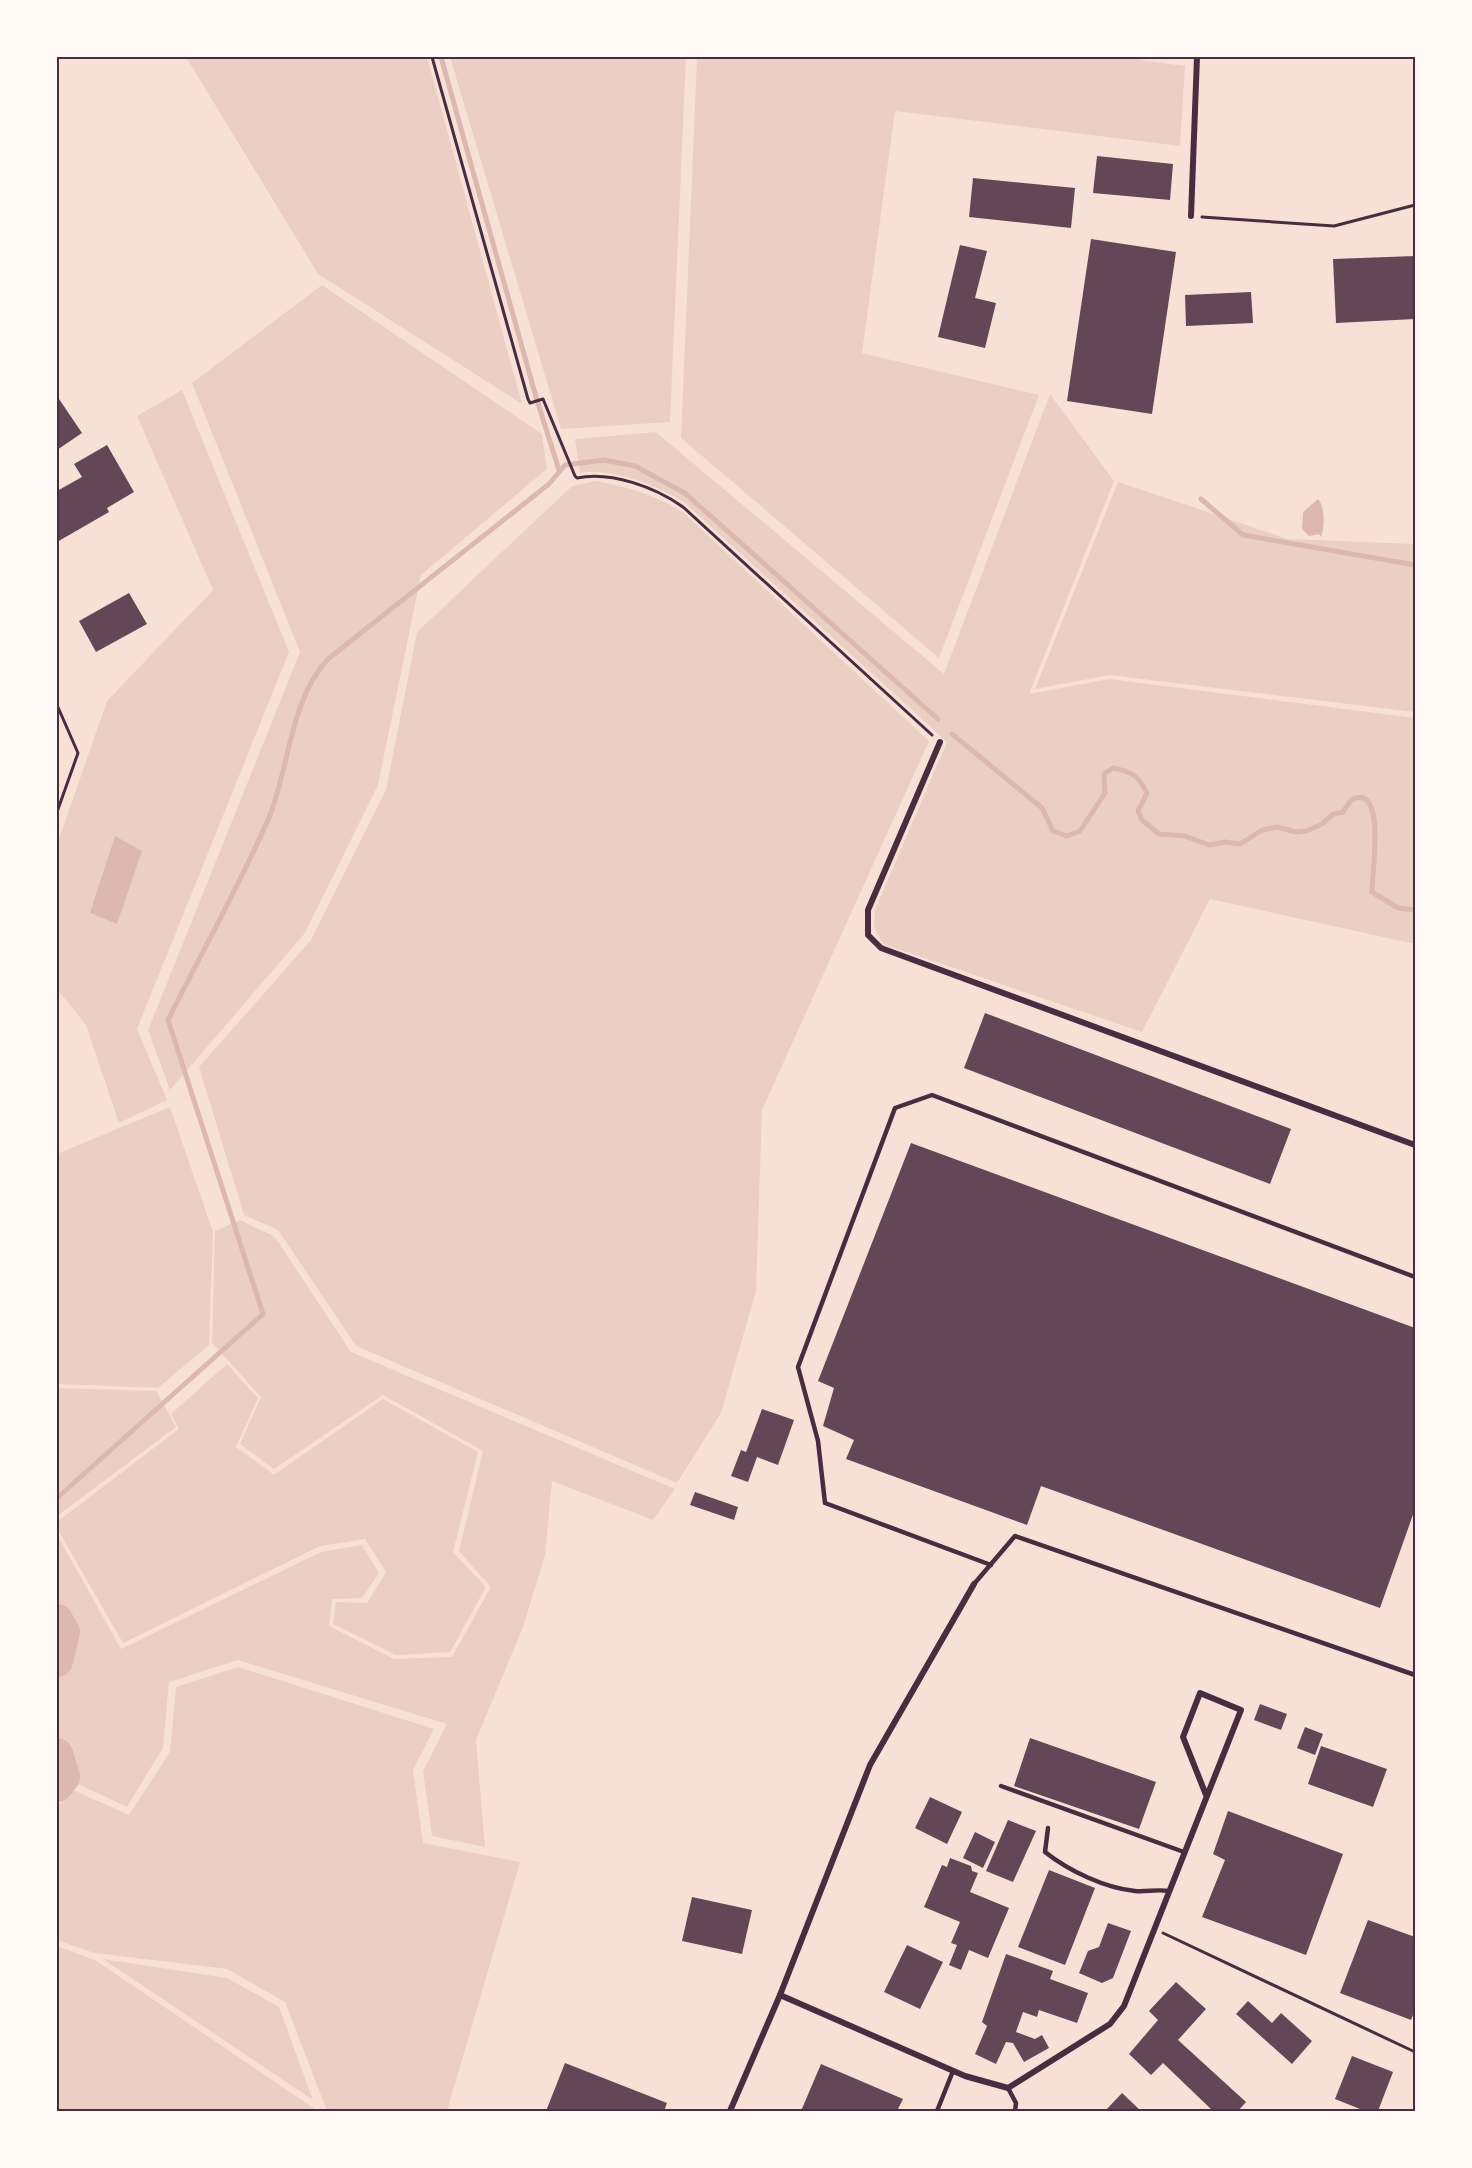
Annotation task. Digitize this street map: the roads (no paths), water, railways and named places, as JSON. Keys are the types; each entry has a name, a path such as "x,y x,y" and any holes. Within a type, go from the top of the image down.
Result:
{"street":[{"path":"1191,216 1197,57"},
{"path":"940,742 868,910 868,935 881,948 1415,1145"},
{"path":"730,2111 780,1995 870,1765 974,1584"},
{"path":"780,1995 953,2071 1008,2088 1110,2024 1125,2006 1168,1891 1241,1710 1200,1694 1183,1737 1206,1796"}],"lane":[{"path":"991,1565 825,1503 818,1442 798,1367 895,1108 932,1095 1415,1277"},
{"path":"974,1584 1015,1536 1415,1676"},
{"path":"1001,1786 1184,1852"},
{"path":"1048,1828 1045,1852 1056,1861 1107,1885 1137,1891 1157,1889 1168,1891"},
{"path":"936,2111 953,2071"},
{"path":"1008,2088 1016,2103 1015,2111"}],"waterway":[{"path":"441,57 536,397 559,470"},
{"path":"57,1498 263,1314 168,1020 268,820 305,695 315,676 328,659 549,484 565,465 604,460 635,466 686,494 938,719"},
{"path":"1201,499 1243,535 1415,565"},
{"path":"952,734 1042,808 1053,831 1067,836 1080,831 1105,793 1104,774 1113,768 1130,773 1141,782 1147,793 1138,811 1142,820 1159,834 1185,836 1209,845 1225,842 1240,844 1262,830 1277,827 1296,832 1307,831 1322,824 1333,814 1343,812 1351,800 1362,798 1370,804 1374,817 1375,852 1372,892 1398,908 1415,910"},
{"path":"57,1620 64,1632 57,1661"},
{"path":"57,1754 64,1777 57,1786"}]}
